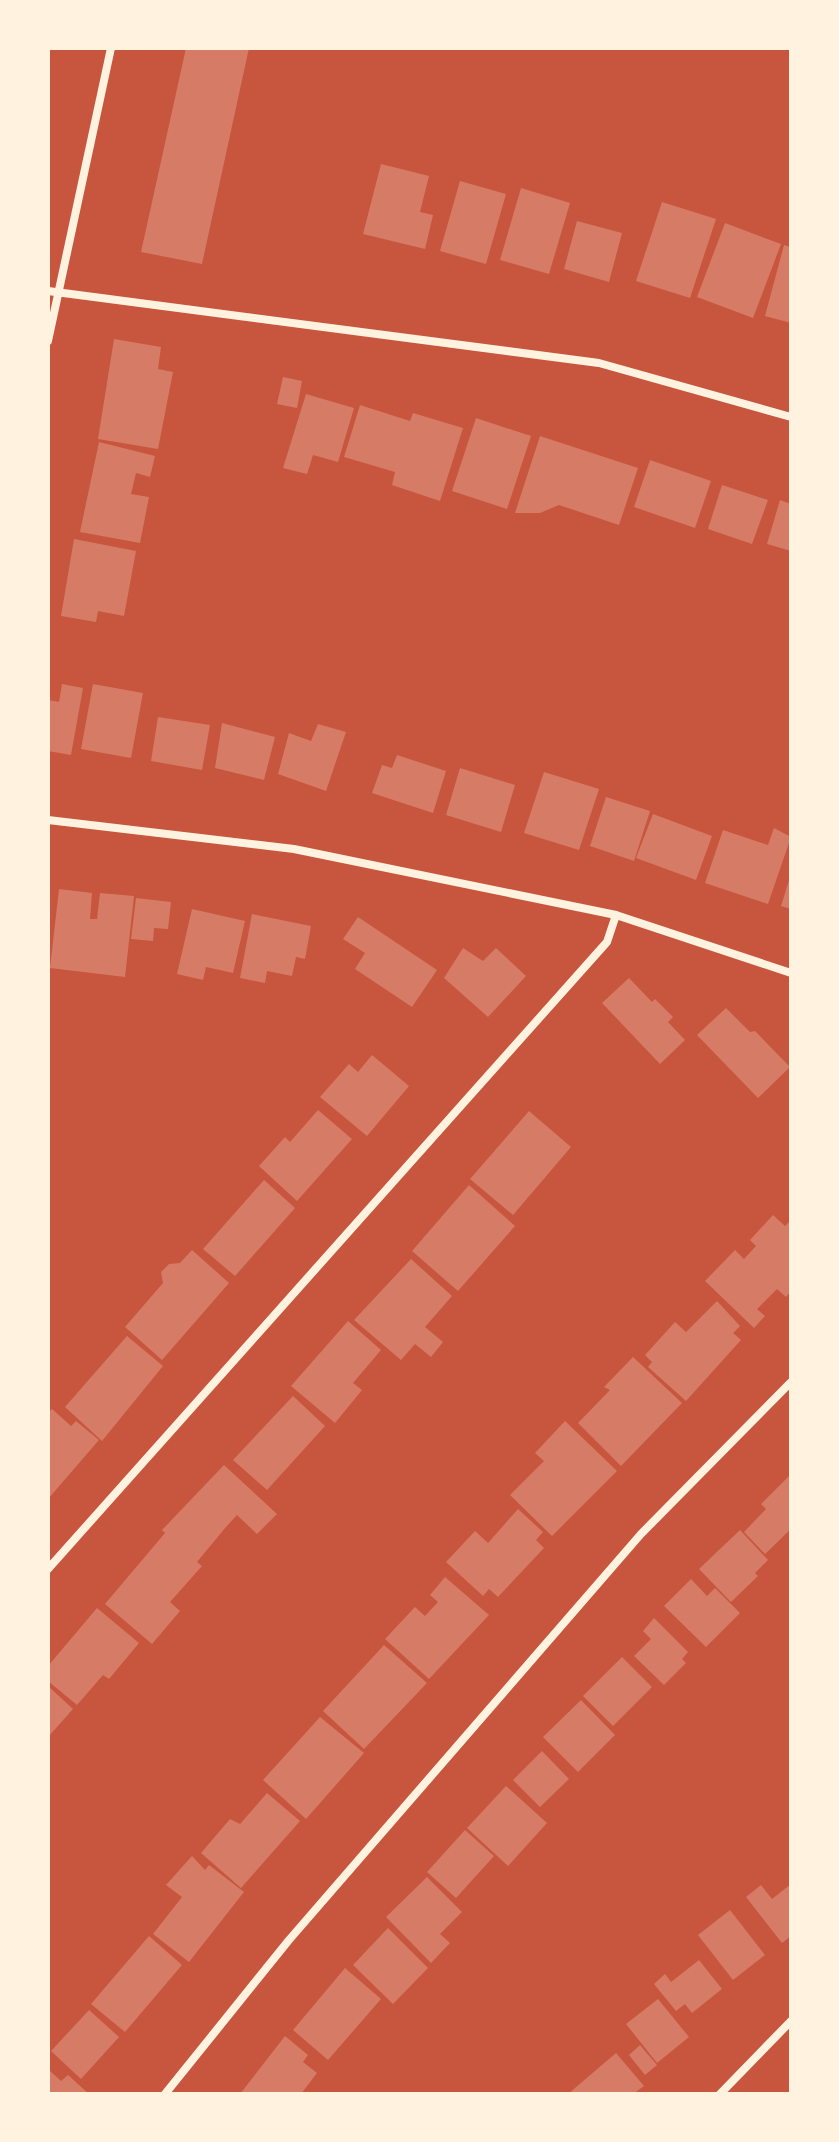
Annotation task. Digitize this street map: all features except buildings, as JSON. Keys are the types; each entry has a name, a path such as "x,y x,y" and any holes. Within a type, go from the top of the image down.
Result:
{"street":[{"path":"48,341 111,48"},
{"path":"48,291 599,363 791,417"},
{"path":"48,820 294,849 616,915 791,973"},
{"path":"48,1569 607,942 616,915"},
{"path":"165,2094 289,1940 641,1534 791,1382"},
{"path":"720,2094 791,2021"}]}
